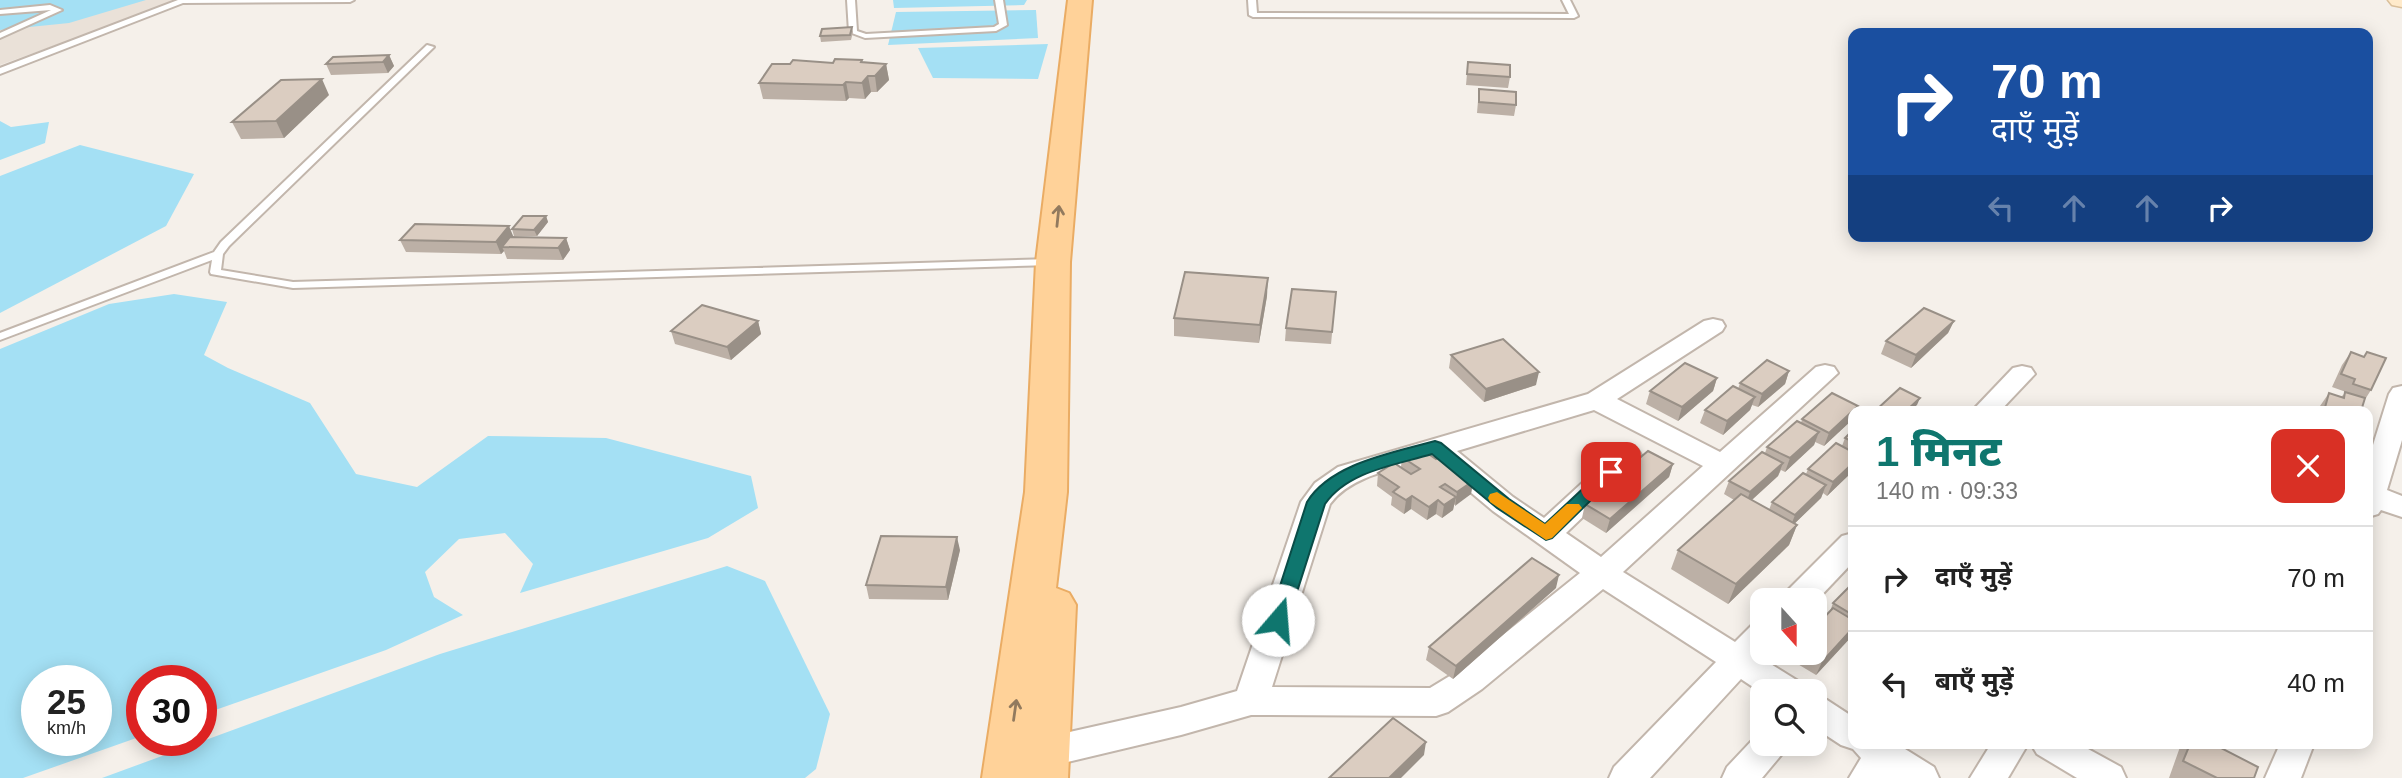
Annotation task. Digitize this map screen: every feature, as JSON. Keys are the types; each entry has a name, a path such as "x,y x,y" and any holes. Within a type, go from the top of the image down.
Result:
{"main road":[{"path":"1025,767 1046,492 1053,262 1080,0"},
{"path":"1025,767 1106,0"}],"street":[{"path":"1251,701 1316,502 1325,490 1348,474 1597,400 1713,326"},
{"path":"1025,767 1251,701 1436,702 1470,680 1602,573 1825,373"},
{"path":"1990,406 2022,374"},
{"path":"2373,492 2396,441 2402,394"},
{"path":"1597,400 1723,465"},
{"path":"1435,447 1503,504 1602,573 1767,679"},
{"path":"1546,534 1628,457"},
{"path":"2373,502 2402,508"},
{"path":"1809,588 1848,549"},
{"path":"1627,778 1750,647"},
{"path":"1827,718 1848,731"},
{"path":"1987,778 2007,749"},
{"path":"2058,749 2108,778"},
{"path":"2283,778 2295,749"},
{"path":"1740,778 1759,756"},
{"path":"1873,759 1921,778"}],"lane":[{"path":"0,71 184,0 350,0"},
{"path":"851,0 853,32 865,36 996,29 1003,25 999,0"},
{"path":"1252,0 1253,15 1574,16 1566,0"},
{"path":"0,12 50,7 58,10 0,36"},
{"path":"0,337 218,254 430,47"},
{"path":"218,254 215,272 293,285 1053,262"}],"shaded area":[{"path":"0,0 182,0 0,65"}],"water":[{"path":"0,0 146,0 69,23 0,30"},
{"path":"893,0 1027,0 1024,5 894,8"},
{"path":"1036,10 1038,38 888,45 896,12"},
{"path":"1048,44 1038,79 933,78 918,48"},
{"path":"0,121 11,127 49,122 45,143 0,160"},
{"path":"80,145 194,174 166,226 0,313 0,176"},
{"path":"174,294 227,302 204,355 310,403 356,474 417,487 488,436 606,438 751,476 758,508 708,538 520,593 533,564 505,533 459,539 425,572 434,597 463,615 386,650 217,709 217,665 126,665 126,742 112,747 112,665 21,665 21,756 85,756 23,778 0,778 0,349 109,304"},
{"path":"727,566 765,581 830,714 816,769 805,778 102,778 162,756 217,756 217,736 440,654"}],"building":[{"path":"852,27 850,35 820,36 822,29"},
{"path":"389,55 383,62 326,64 333,57"},
{"path":"835,59 886,64 875,76 868,76 862,83 759,83 772,64 790,64 793,60 833,63"},
{"path":"1468,62 1510,65 1510,77 1467,74"},
{"path":"322,79 276,121 232,122 281,80"},
{"path":"1479,89 1516,92 1516,105 1479,102"},
{"path":"523,216 546,216 534,230 512,229"},
{"path":"415,224 509,226 496,242 400,240"},
{"path":"510,237 566,238 558,248 502,247"},
{"path":"1185,272 1268,278 1260,325 1174,318"},
{"path":"1292,289 1336,292 1332,332 1286,328"},
{"path":"702,305 758,321 727,347 671,331"},
{"path":"1924,308 1954,321 1916,355 1886,341"},
{"path":"1503,339 1539,372 1486,389 1451,355"},
{"path":"2351,352 2364,357 2367,352 2386,358 2371,390 2353,384 2355,379 2341,374"},
{"path":"1767,360 1789,371 1762,394 1740,383"},
{"path":"1685,363 1717,378 1682,407 1650,391"},
{"path":"1733,386 1755,397 1727,421 1705,410"},
{"path":"1900,388 1920,398 1911,406 1880,406"},
{"path":"2345,392 2365,398 2363,406 2325,406 2329,393 2344,398"},
{"path":"1832,393 1858,406 1848,406 1848,415 1829,433 1802,419"},
{"path":"1797,421 1819,432 1790,458 1767,447"},
{"path":"1836,443 1848,449 1848,468 1833,482 1808,469"},
{"path":"1418,447 1436,459 1441,456 1473,481 1457,492 1445,484 1440,487 1456,497 1444,505 1438,500 1429,507 1412,496 1406,500 1393,492 1399,487 1378,473 1394,463 1411,474 1420,469 1402,457"},
{"path":"1648,451 1673,464 1610,519 1585,504"},
{"path":"1762,452 1783,463 1750,492 1729,481"},
{"path":"1803,473 1826,485 1795,515 1772,502"},
{"path":"1741,494 1797,525 1736,584 1678,550"},
{"path":"881,536 957,537 946,587 866,585"},
{"path":"1532,558 1559,575 1456,666 1429,647"},
{"path":"1848,588 1848,612 1833,603"},
{"path":"1833,608 1848,617 1848,633 1827,657 1827,614"},
{"path":"1393,718 1426,742 1389,778 1329,778"},
{"path":"2188,749 2223,749 2258,767 2254,778 2217,778 2183,761"}],"slow traffic":[{"path":"1497,498 1546,534 1573,508"}],"route":[{"path":"1278,620 1316,502 1325,490 1348,474 1435,447 1503,504 1546,534 1611,472"}]}
